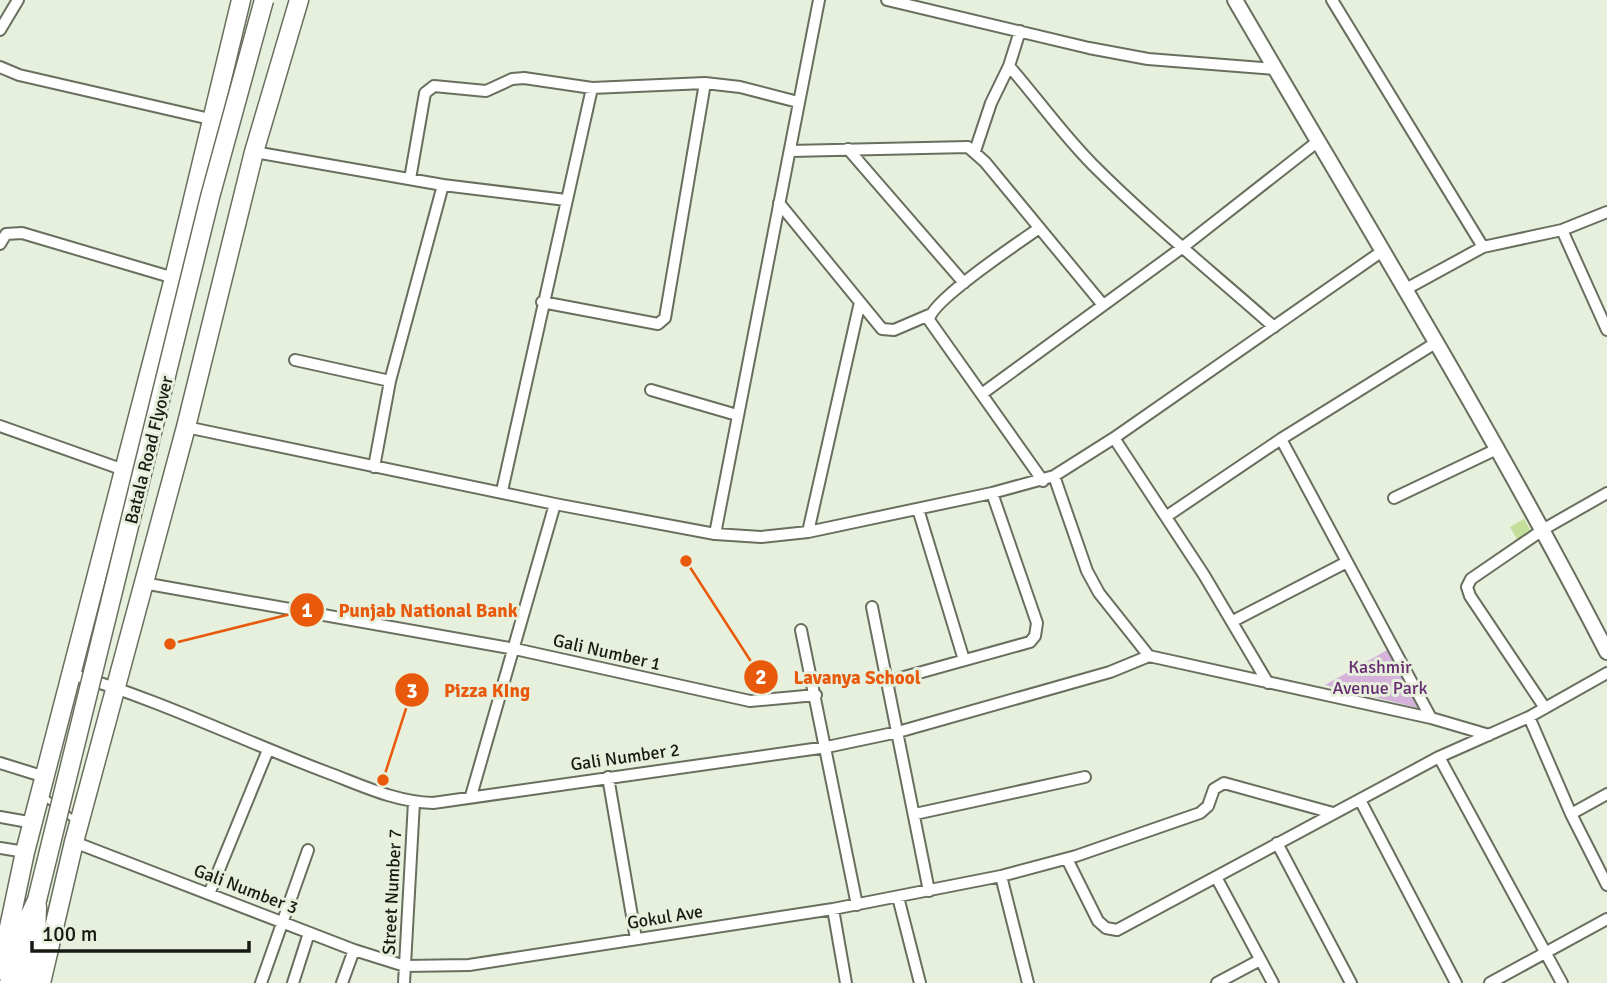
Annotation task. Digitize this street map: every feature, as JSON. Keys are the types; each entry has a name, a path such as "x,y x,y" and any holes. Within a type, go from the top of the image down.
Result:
{"main road":[{"path":"0,970 25,852 174,278 241,0"},
{"name":"Batala Road Flyover","path":"9,983 21,934 37,900 210,197 264,0"},
{"path":"41,983 115,687 186,427 254,152 299,0"},
{"name":"Batala Road Flyover","path":"24,983 36,935 37,900"}],"street":[{"path":"0,30 18,0"},
{"path":"715,534 819,0"},
{"path":"887,0 1148,59 1275,69"},
{"path":"1235,0 1544,529 1607,652"},
{"path":"1332,0 1483,247"},
{"path":"975,151 1020,31"},
{"path":"0,66 19,75 211,119"},
{"path":"1009,66 1090,162 1133,205 1274,327"},
{"path":"410,179 425,93 431,87 486,91 512,79 524,78 592,88 705,82 798,102"},
{"path":"542,302 657,324 665,318 705,82"},
{"path":"502,491 542,302 592,88"},
{"path":"983,393 1183,247 1317,142"},
{"path":"790,151 961,145 975,151 1104,305"},
{"path":"848,149 964,283"},
{"path":"254,152 443,185 566,200"},
{"path":"374,467 390,381 443,185"},
{"path":"779,203 887,331 929,315 964,283 1038,229"},
{"path":"1406,289 1483,247 1562,230 1607,212"},
{"path":"1562,230 1607,330"},
{"path":"0,244 6,234 22,233 174,278"},
{"path":"186,427 555,504 715,534 761,537 808,532 992,493 1048,478 1114,438 1381,252"},
{"path":"808,532 860,302"},
{"path":"929,315 930,325 1048,478 1099,593 1149,656 1431,718 1489,735"},
{"path":"1167,516 1281,439 1437,342"},
{"path":"295,360 390,381"},
{"path":"651,390 737,415"},
{"path":"0,426 124,470"},
{"path":"1114,438 1167,516 1233,621 1268,683"},
{"path":"1281,439 1431,718"},
{"path":"1394,498 1497,449"},
{"path":"886,682 1030,642 1037,631 1037,623 992,493"},
{"path":"1545,708 1470,596 1467,587 1471,579 1544,529 1607,493"},
{"path":"471,796 555,504"},
{"path":"918,509 964,660"},
{"path":"1233,621 1347,562"},
{"name":"Gali Number 1","path":"143,583 515,649 750,701 816,695"},
{"path":"872,607 929,891"},
{"path":"801,630 827,747 857,905"},
{"name":"Gali Number 2","path":"71,674 115,687 268,750 414,802 433,803 827,747 898,732 1110,672 1149,656"},
{"path":"1067,859 1098,921 1112,930 1124,927 1439,757 1529,717 1607,673"},
{"path":"1529,717 1571,814 1606,881"},
{"path":"209,894 268,750"},
{"path":"1439,757 1562,983"},
{"path":"0,763 43,786"},
{"path":"608,777 636,939"},
{"path":"915,814 1085,777"},
{"name":"Gokul Ave","path":"405,966 490,963 857,905 1001,876 1067,859 1200,813 1208,806 1214,789 1224,783 1334,813"},
{"path":"1571,814 1607,794"},
{"path":"1360,800 1456,983"},
{"name":"Street Number 7","path":"404,983 414,802"},
{"path":"0,817 34,823"},
{"name":"Gali Number 3","path":"77,833 209,894 354,950 405,966"},
{"path":"1277,843 1351,983"},
{"path":"0,848 25,852"},
{"path":"261,983 308,850"},
{"path":"1001,876 1028,983"},
{"path":"1216,877 1273,983"},
{"path":"898,897 920,983"},
{"path":"833,909 846,983"},
{"path":"1490,983 1607,919"},
{"path":"293,983 309,933"},
{"path":"342,983 354,950"},
{"path":"1217,983 1261,960"}],"lane":[{"path":"43,786 77,833"}],"green space":[{"name":"Kashmir Avenue Park","path":"1389,649 1418,708 1325,685"}],"building":[{"path":"1524,519 1532,533 1518,541 1510,527"}],"place":[{"name":"Lavanya School","path":"686,561"},
{"name":"Punjab National Bank","path":"170,644"},
{"name":"Pizza KIng","path":"383,780"}]}
